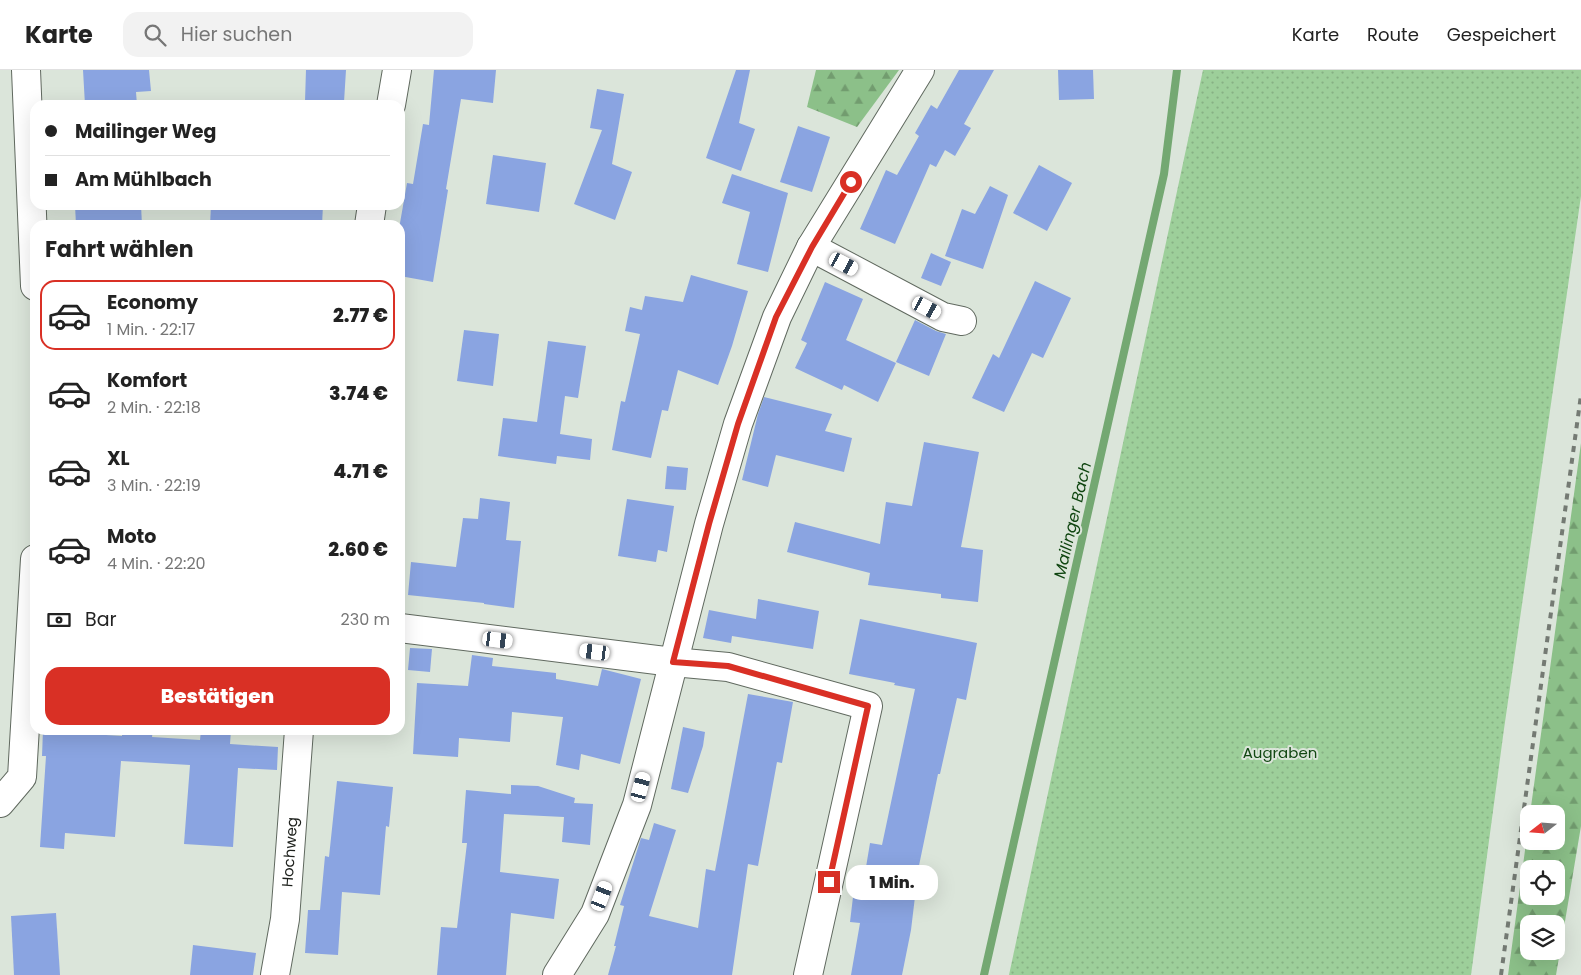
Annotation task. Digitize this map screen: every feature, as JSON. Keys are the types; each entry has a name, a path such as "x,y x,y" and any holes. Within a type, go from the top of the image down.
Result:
{"street":[{"path":"26,70 30,166"},
{"path":"392,100 397,70"},
{"path":"557,975 595,914 637,805 709,524 738,424 776,317 812,247 920,70"},
{"path":"812,247 943,317 962,322"},
{"path":"405,629 673,662 728,666 868,706 808,975"},
{"path":"0,803 22,777 30,669"},
{"name":"Hochweg","path":"275,975 285,919 299,735"}],"green space":[{"path":"816,70 899,70 857,127 807,107"},
{"name":"Augraben","path":"1203,70 1581,70 1581,196 1504,729 1471,975 1009,975"},
{"path":"1581,443 1581,826 1565,921 1565,915 1520,915 1520,960 1559,960 1556,975 1508,975 1520,887 1520,905 1565,905 1565,860 1524,860 1525,850 1565,850 1565,805 1531,805"}],"building":[{"path":"83,70 149,70 151,91 136,92 137,100 85,100"},
{"path":"306,70 346,70 344,100 305,100"},
{"path":"434,70 496,70 493,103 461,99 433,282 405,277 405,220 401,220 402,210 405,210 407,183 413,184 423,124 429,125"},
{"path":"736,70 750,70 739,123 755,129 741,171 706,158"},
{"path":"959,70 994,70 964,124 971,128 955,156 945,150 936,167 930,164 895,244 860,229 886,170 897,175 919,136 915,133 931,105 937,109"},
{"path":"1058,70 1093,70 1094,99 1059,100"},
{"path":"597,89 624,94 612,164 632,172 615,220 574,204 602,130 590,128"},
{"path":"798,126 830,137 812,192 780,182"},
{"path":"493,155 546,163 539,212 486,204"},
{"path":"1039,165 1072,183 1047,231 1013,213"},
{"path":"732,174 788,193 768,272 737,264 750,212 722,203"},
{"path":"990,186 1008,195 983,269 945,256 962,209 975,214"},
{"path":"75,210 141,210 142,220 76,220"},
{"path":"211,210 323,210 322,220 210,220"},
{"path":"931,253 951,262 941,286 921,278"},
{"path":"691,275 748,291 718,385 678,370 668,411 662,410 651,458 612,450 621,401 625,402 640,334 625,331 630,307 642,310 645,296 683,302"},
{"path":"1035,281 1071,298 1043,358 1032,353 1004,412 972,398 993,354 999,358"},
{"path":"825,282 863,299 846,340 896,363 878,402 844,385 842,390 795,368 807,343 801,340"},
{"path":"915,320 946,334 929,376 896,362"},
{"path":"464,330 499,334 493,386 457,381"},
{"path":"548,341 586,346 578,398 565,396 560,434 592,439 590,460 557,456 556,464 498,456 503,418 537,422"},
{"path":"764,397 832,414 825,431 852,438 844,472 776,455 768,487 742,480"},
{"path":"924,442 979,452 961,547 983,550 978,602 941,598 941,594 868,585 870,573 787,552 795,522 880,544 886,502 912,506"},
{"path":"667,466 688,468 686,490 665,489"},
{"path":"480,498 510,502 506,540 521,541 514,608 408,595 411,562 456,567 463,518 478,519"},
{"path":"627,499 674,506 667,552 658,550 656,562 618,556"},
{"path":"758,599 819,611 813,649 732,636 731,643 703,638 709,610 756,619"},
{"path":"860,619 977,643 966,700 957,698 940,774 938,774 916,880 911,930 902,975 851,975 860,923 850,922 856,872 865,873 870,843 882,845 915,689 849,674"},
{"path":"410,648 432,649 430,672 408,670"},
{"path":"472,655 493,658 492,666 556,673 556,679 598,686 602,669 641,679 620,764 581,754 579,770 556,765 563,717 512,712 510,742 459,738 458,757 413,754 417,683 468,686"},
{"path":"748,694 793,702 782,763 777,762 758,866 748,864 732,975 608,975 624,906 620,905 641,838 649,840 654,823 676,830 649,916 698,928 706,869 715,871"},
{"path":"683,727 705,732 703,746 688,793 671,789"},
{"path":"43,735 152,735 152,737 200,740 200,735 231,735 230,744 278,747 277,770 238,768 233,847 184,844 190,765 121,761 115,837 65,833 64,849 40,847 46,756 42,756"},
{"path":"337,781 393,787 389,827 386,826 380,895 342,892 338,955 305,953 308,910 320,910 325,856 329,857"},
{"path":"511,785 538,786 575,798 574,803 593,804 590,845 562,842 564,817 504,814 500,872 559,879 554,919 511,913 506,975 437,975 441,927 457,928 467,843 462,843 466,790 511,794"},
{"path":"56,913 60,975 14,975 11,916"},
{"path":"193,945 256,953 253,975 190,975"}],"waterway":[{"name":"Mailinger Bach","path":"984,975 1164,174 1177,70"}],"railway":[{"path":"1501,975 1581,395"}],"route":[{"path":"829,882 868,706 728,666 673,662 709,524 738,424 776,317 812,247 851,182"}]}
